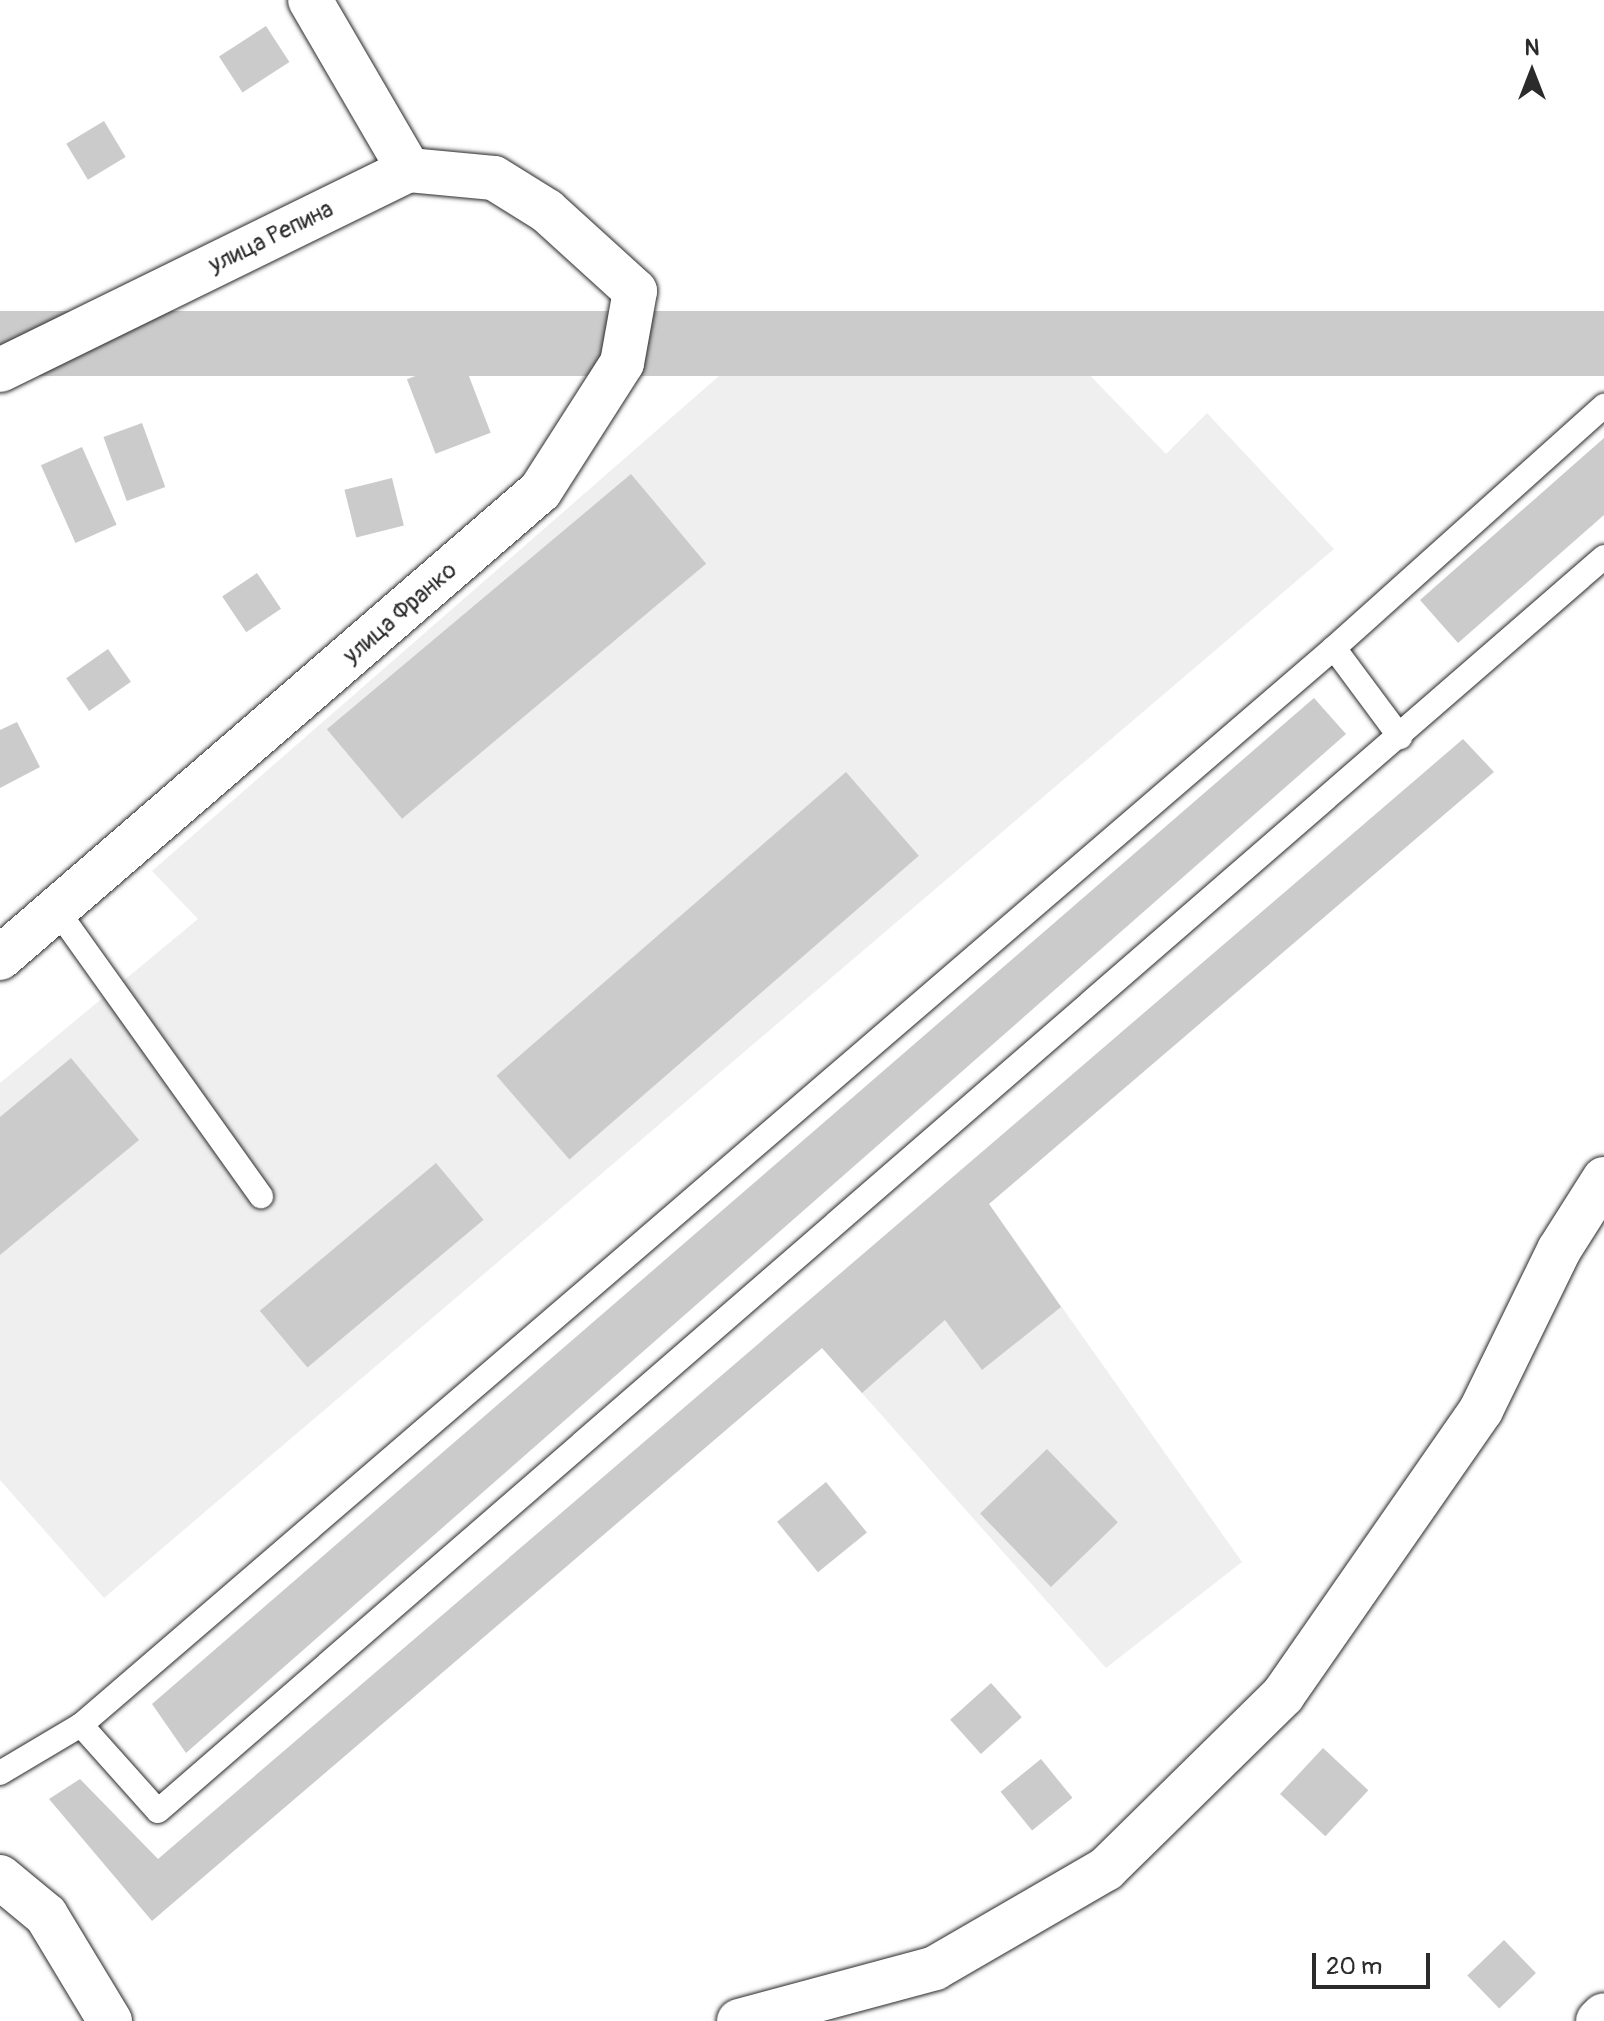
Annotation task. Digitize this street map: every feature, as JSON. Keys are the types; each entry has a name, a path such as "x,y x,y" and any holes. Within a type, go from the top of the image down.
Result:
{"street":[{"path":"310,0 409,170"},
{"name":"улица Франко","path":"0,958 59,913 540,491 622,363 635,291 547,211 494,178 409,170"},
{"name":"улица Репина","path":"0,370 409,170"},
{"path":"739,2021 935,1968 1106,1869 1283,1695 1481,1410 1559,1250 1604,1179"},
{"path":"0,1877 46,1915 110,2021"},
{"path":"1598,2021 1604,2015"}],"lane":[{"path":"0,1773 81,1725 1334,648 1604,406"},
{"path":"81,1725 158,1811 1604,557"},
{"path":"1334,648 1400,737"},
{"path":"59,913 261,1196"}],"shaded area":[{"path":"782,321 1048,332 1166,454 1207,413 1334,549 104,1598 0,1480 0,1083 198,919 152,871"},
{"path":"989,1204 1242,1562 1106,1668 822,1348"}],"building":[{"path":"266,26 289,62 242,93 219,56"},
{"path":"104,121 126,157 88,180 66,144"},
{"path":"0,311 1604,311 1604,376 0,376"},
{"path":"462,358 491,433 436,454 407,379"},
{"path":"142,423 165,487 127,501 103,437"},
{"path":"1604,438 1604,515 1458,643 1420,600"},
{"path":"82,447 117,525 75,543 41,465"},
{"path":"631,474 706,564 402,819 327,729"},
{"path":"392,478 404,526 356,537 344,490"},
{"path":"257,573 281,609 246,632 222,596"},
{"path":"108,649 131,682 89,711 66,678"},
{"path":"1314,698 1346,734 186,1753 152,1704"},
{"path":"17,722 40,767 0,788 0,730"},
{"path":"1463,739 1494,772 989,1204 1061,1307 982,1370 945,1320 862,1393 822,1348 152,1921 49,1799 80,1779 158,1859"},
{"path":"846,772 919,856 569,1160 497,1076"},
{"path":"71,1058 139,1140 0,1255 0,1117"},
{"path":"436,1163 484,1220 307,1368 260,1311"},
{"path":"1047,1449 1118,1522 1051,1587 980,1514"},
{"path":"826,1482 867,1533 818,1572 777,1522"},
{"path":"991,1683 1022,1717 981,1754 950,1720"},
{"path":"1323,1748 1368,1790 1325,1836 1280,1794"},
{"path":"1041,1759 1072,1798 1032,1831 1001,1792"},
{"path":"1504,1940 1536,1973 1499,2009 1467,1975"}]}
